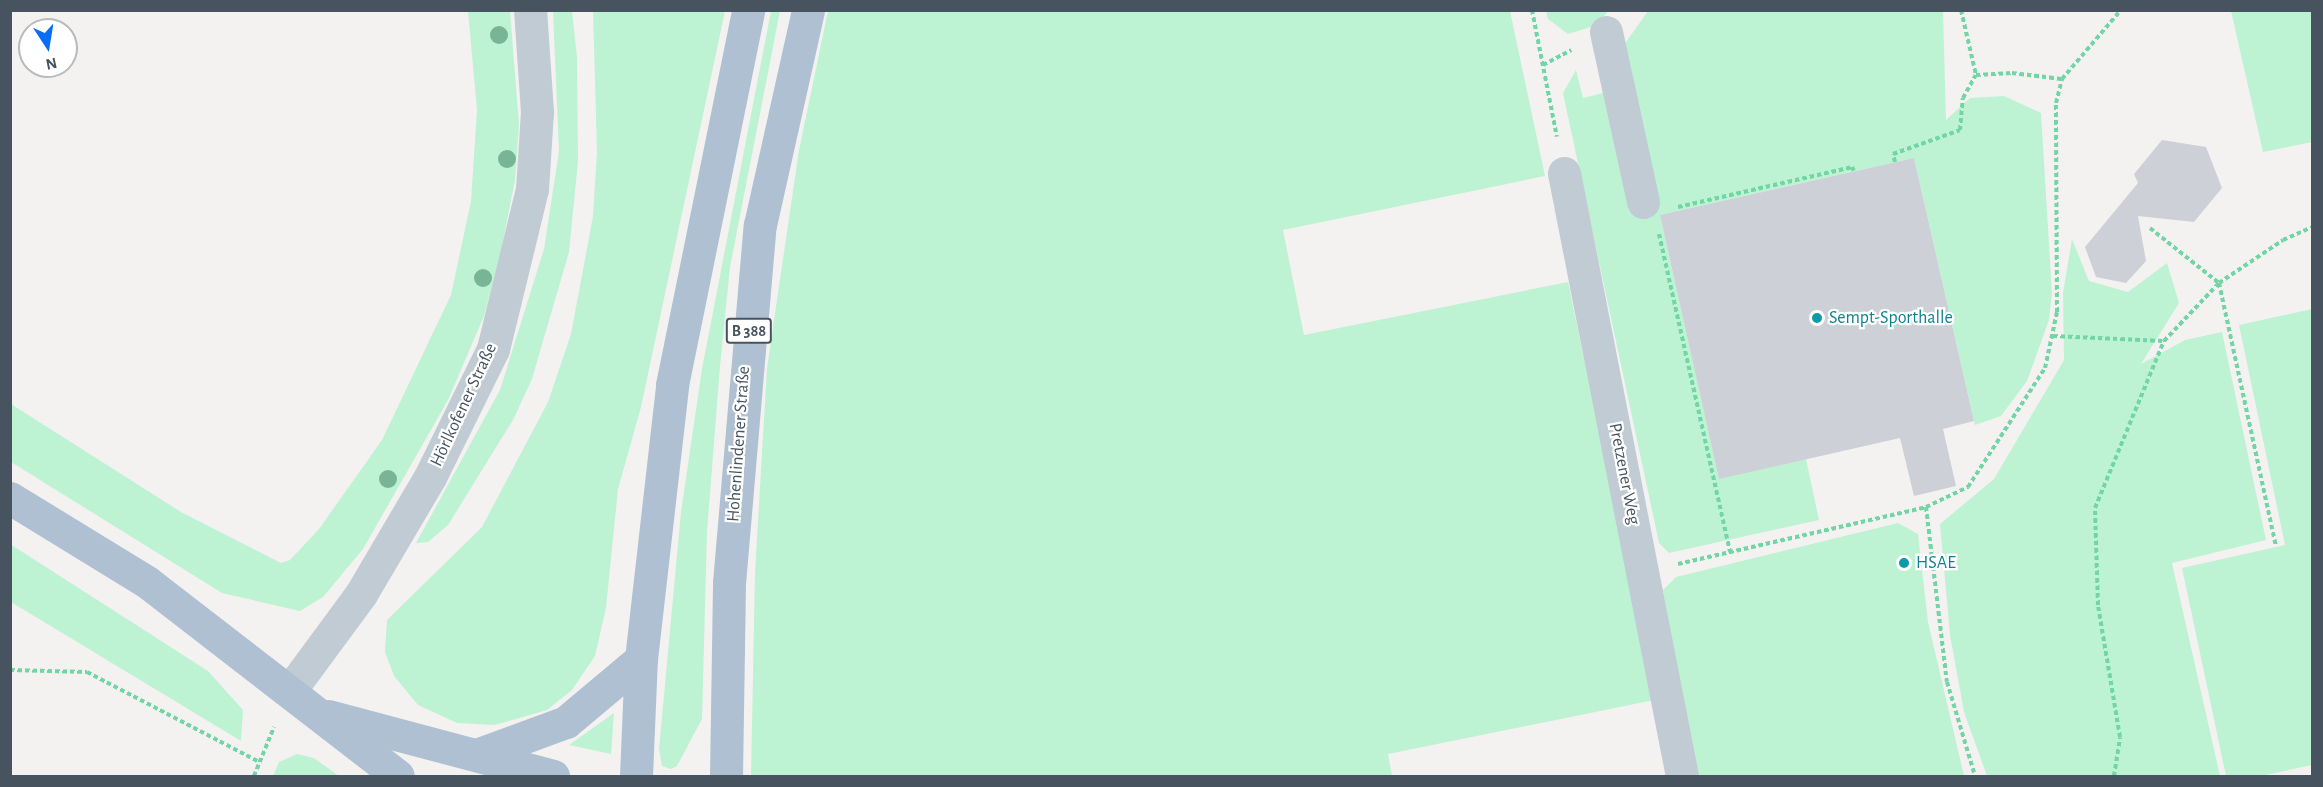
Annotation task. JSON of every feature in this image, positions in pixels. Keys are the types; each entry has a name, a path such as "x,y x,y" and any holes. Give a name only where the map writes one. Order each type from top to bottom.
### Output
{"main road":[{"path":"636,777 641,659 672,385 748,10"},
{"name":"Hohenlindener Straße","path":"726,777 729,583 760,225 808,10"},
{"path":"10,498 147,582 291,689 398,777"},
{"path":"479,754 566,722 641,659"},
{"path":"320,714 479,754 553,777"}],"street":[{"name":"Hörlkofener Straße","path":"291,689 367,584 430,477 493,349 532,189 537,112 530,10"},
{"path":"1606,32 1656,212"},
{"name":"Pretzener Weg","path":"1564,173 1644,573 1682,777"}],"path":[{"path":"1532,10 1564,173"},
{"path":"1894,162 1893,154 1960,130 1963,98 1976,75 1961,10"},
{"path":"1644,573 1926,507 1968,487 2045,368 2057,312 2056,103 2062,79 2121,10"},
{"path":"1976,75 2012,73 2062,79"},
{"path":"1730,552 1656,212 1852,167 1854,171"},
{"path":"2114,777 2121,737 2098,605 2095,508 2164,341 2219,283 2283,240 2313,227"},
{"path":"2150,228 2219,283 2276,547"},
{"path":"2053,336 2164,341"},
{"path":"1926,507 1947,682 1975,777"},
{"path":"10,670 87,672 259,762 254,777"}],"green space":[{"path":"468,11 510,11 519,125 515,180 501,251 484,316 448,400 363,549 323,597 300,611 222,593 11,462 11,404 181,512 281,563 290,560 319,529 382,440 451,295 471,201 477,110"},
{"path":"553,11 572,11 577,57 578,161 569,252 532,379 513,420 448,525 428,542 416,543 500,390 544,249 559,151"},
{"path":"593,11 725,11 641,407 618,489 606,608 595,656 572,690 547,710 495,725 457,723 418,705 394,676 385,652 387,620 482,527 548,402 571,334 593,216 597,152"},
{"path":"771,11 780,11 730,267 720,366 707,532 702,719 677,766 671,769 662,766 659,749 681,512 702,369"},
{"path":"828,11 1510,11 1545,176 1283,230 1304,335 1568,282 1654,700 1388,754 1392,776 751,776 755,572 767,368 799,150"},
{"path":"1546,11 1608,11 1597,25 1568,34 1548,19"},
{"path":"1648,11 1943,11 1946,120 1970,98 2004,96 2041,113 2052,293 2049,320 2027,381 2001,416 1975,425 1914,158 1660,215 1719,478 1806,459 1819,520 1669,553 1659,543 1563,93 1576,70 1583,98 1603,93 1629,212 1657,205 1624,45"},
{"path":"2231,11 2312,11 2312,142 2263,152"},
{"path":"2072,239 2089,281 2128,292 2167,263 2179,303 2141,364 2185,340 2222,332 2266,540 2172,563 2220,776 1987,776 1964,712 1950,635 1940,524 1994,479 2064,360 2063,293"},
{"path":"2312,309 2312,765 2261,776 2226,776 2182,568 2285,545 2239,325"},
{"path":"1898,523 1918,534 1928,622 1964,776 1695,776 1663,590 1676,577"},
{"path":"10,544 208,671 243,710 241,741 11,602"},
{"path":"614,713 611,754 569,745"},
{"path":"297,754 314,758 339,776 273,776 279,762"}],"building":[{"path":"2162,140 2206,147 2222,188 2194,222 2138,216 2146,261 2126,283 2096,277 2085,247 2138,183 2134,174"},
{"name":"Sempt-Sporthalle","path":"1914,158 1974,421 1943,429 1956,486 1914,496 1900,438 1719,479 1660,215"}],"place":[{"name":"Sempt-Sporthalle","path":"1817,318"},
{"name":"HSAE","path":"1904,563"}]}
